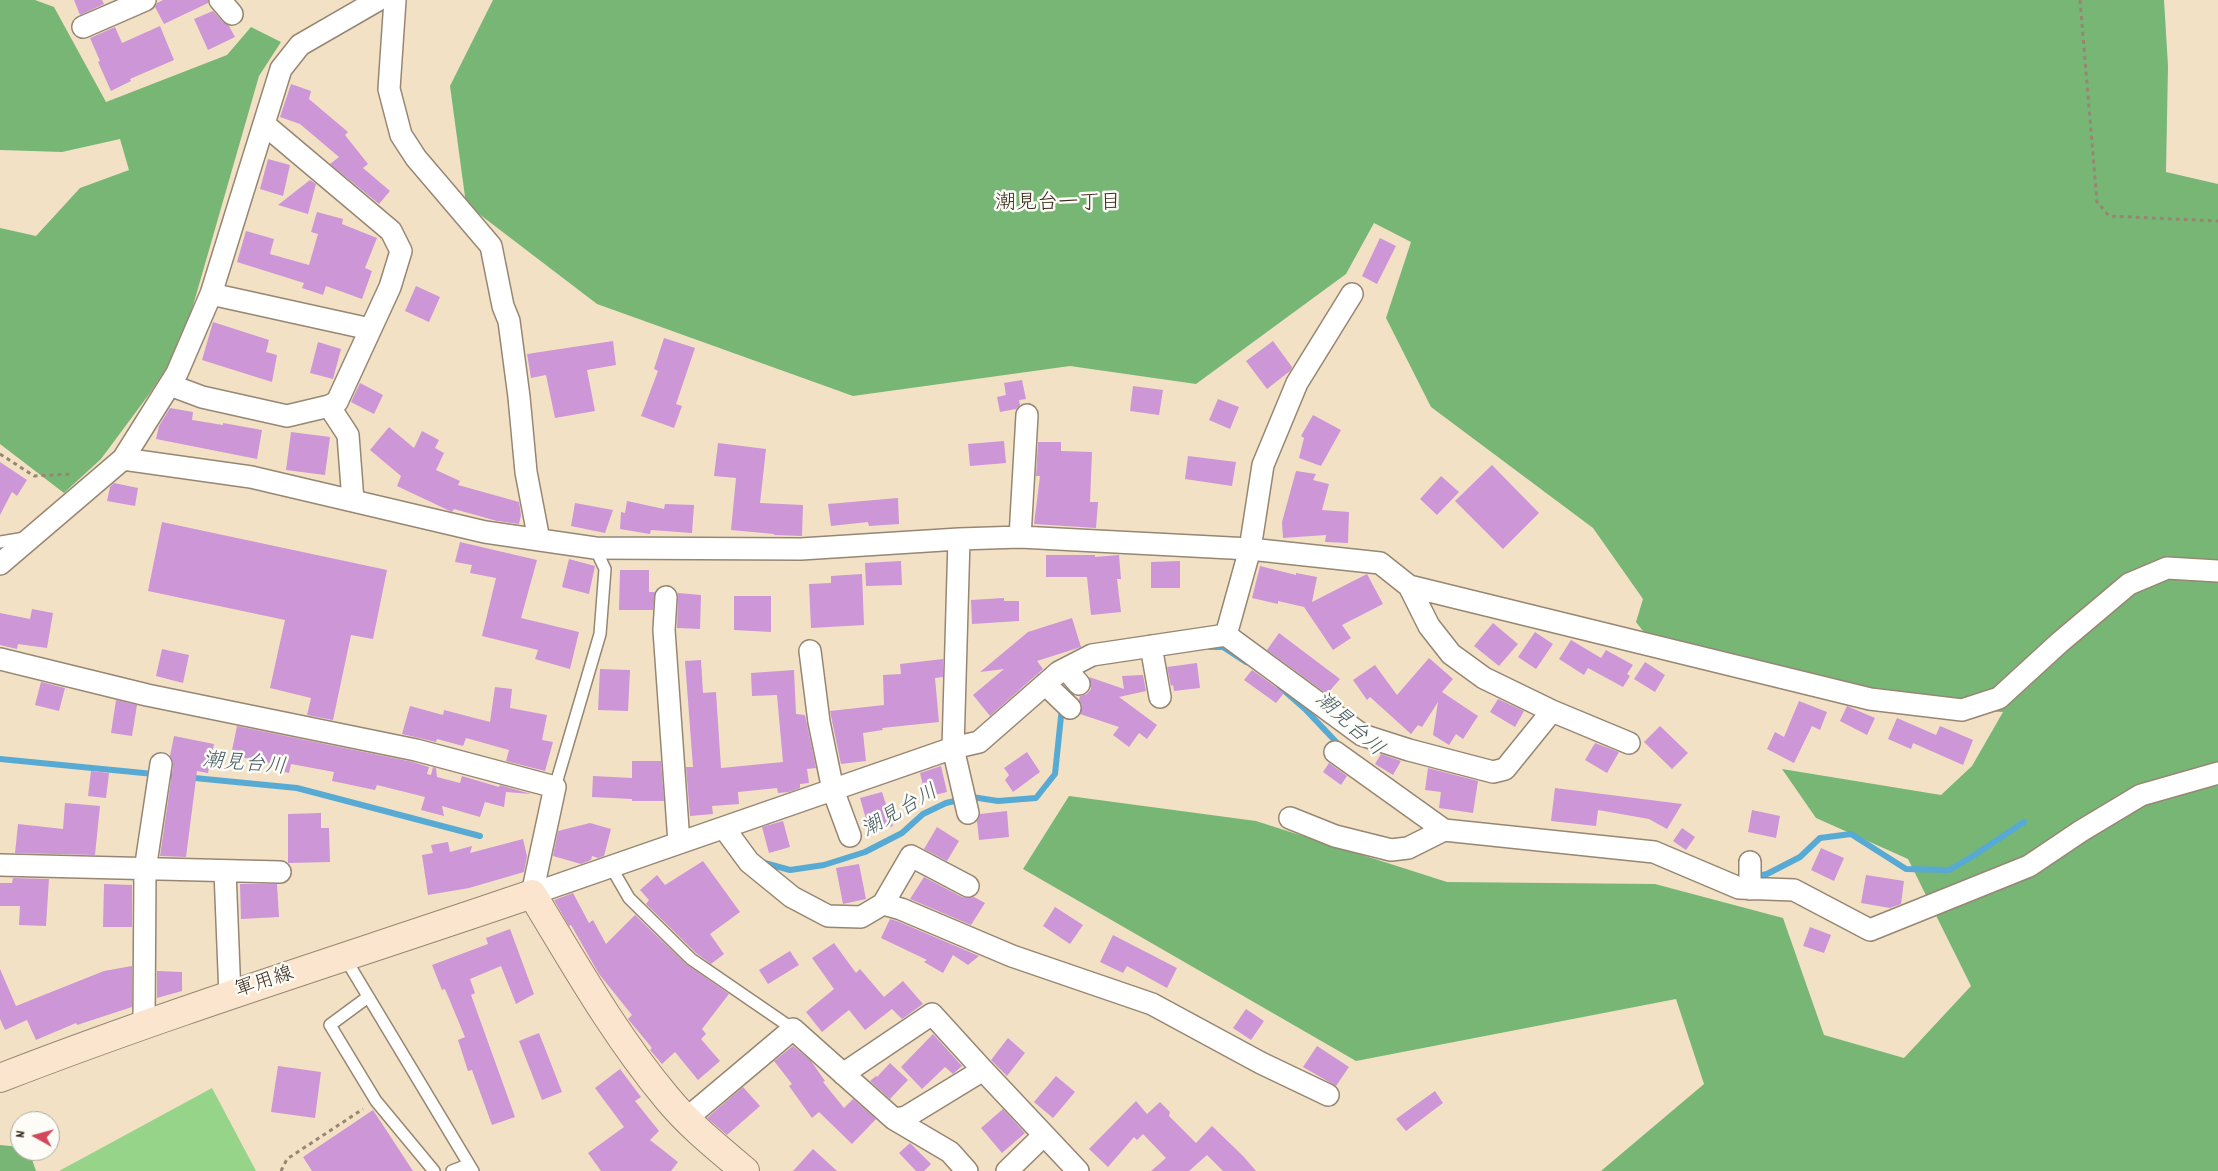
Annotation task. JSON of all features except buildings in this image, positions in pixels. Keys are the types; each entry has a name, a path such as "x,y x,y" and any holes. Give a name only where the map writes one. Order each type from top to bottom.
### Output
{"street":[{"path":"83,27 145,0"},
{"path":"0,564 122,459 177,374 211,294 282,69 300,45 378,0"},
{"path":"395,0 389,90 401,135 416,158 491,246 503,306 509,321 526,472 539,540"},
{"path":"170,385 202,397 287,416 329,406 337,402 390,287 401,250 391,231 264,124"},
{"path":"211,294 370,329"},
{"path":"1226,635 1250,549 1263,465 1297,383 1352,294"},
{"path":"329,406 348,435 353,501"},
{"path":"1020,537 1027,415"},
{"path":"122,459 251,477 485,532 595,548 801,549 1020,537 1250,549 1380,564 1409,586 1870,699 1962,710 1999,698 2128,584 2167,568 2218,571"},
{"path":"959,539 953,748 966,803"},
{"path":"1409,586 1430,626 1451,654 1484,678 1552,711 1629,743"},
{"path":"666,597 664,630 679,844"},
{"path":"532,894 953,748 979,742 1060,698 1071,675 1092,655 1152,651 1226,635 1362,735 1408,750 1493,772 1505,769 1552,711"},
{"path":"810,651 819,722 833,790 850,836"},
{"path":"1152,651 1160,697"},
{"path":"0,658 147,695 416,750 556,788 532,894 640,1063 686,1119 745,1171"},
{"path":"1359,763 1362,735"},
{"path":"1335,752 1359,763 1445,822 1658,844 1739,888 1750,876 1794,890 1870,930 2029,866 2141,795 2218,773"},
{"path":"144,1023 145,870 160,772"},
{"path":"1290,818 1335,836 1391,850 1408,848 1445,822"},
{"path":"724,828 749,862 792,897 828,916 861,916 883,904 911,856 968,886"},
{"path":"0,865 280,872"},
{"path":"224,871 230,996"},
{"name":"軍用線","path":"0,1078 144,1023 345,958 532,894"},
{"path":"883,904 901,909 1012,956 1152,1004 1328,1095"},
{"path":"843,1074 932,1014 1078,1171"},
{"path":"686,1119 792,1029 894,1119 950,1152 967,1171"},
{"path":"894,1119 906,1118 983,1070"},
{"path":"1007,1171 1044,1135"}],"lane":[{"path":"0,542 29,538"},
{"path":"556,788 600,634 605,569 595,548"},
{"path":"611,867 629,898 691,958 792,1029"},
{"path":"345,958 471,1168 452,1171"},
{"path":"368,997 330,1025 376,1101 434,1171"}],"path":[{"path":"2080,0 2097,202 2109,216 2218,221"},
{"path":"0,454 34,476 106,472"},
{"path":"282,1171 287,1159 376,1101"}],"green space":[{"path":"0,0 35,0 54,7 106,102 227,55 251,27 281,42 259,76 182,344 150,393 101,459 64,493 0,444 0,228 36,236 80,188 129,170 120,139 62,152 0,150"},
{"path":"493,0 2164,0 2168,66 2166,172 2218,184 2218,1171 1601,1171 1704,1084 1676,999 1356,1061 1023,869 1069,796 1256,821 1447,882 1655,884 1783,918 1824,1035 1904,1058 1971,986 1908,859 1816,818 1782,769 1941,795 1972,766 2003,712 1962,710 1656,648 1636,622 1643,599 1593,528 1431,407 1386,318 1411,242 1374,223 1346,274 1196,384 1070,366 853,396 597,304 466,204 450,86"},
{"path":"212,1088 256,1171 59,1171"},
{"path":"0,1145 10,1146 10,1161 32,1161 36,1171 0,1171"}],"waterway":[{"name":"潮見台川","path":"1210,647 1223,647 1246,662"},
{"name":"潮見台川","path":"1280,687 1305,709 1340,746"},
{"name":"潮見台川","path":"761,862 790,870 824,865 865,852 902,833 923,814 946,803 972,797 998,801 1036,798 1055,774 1062,707"},
{"name":"潮見台川","path":"0,759 297,788 480,836"},
{"name":"潮見台川","path":"1754,877 1767,874 1800,857 1820,838 1851,834 1906,869 1949,870 2024,822"}],"district":[{"name":"潮見台一丁目","path":"1058,205"}]}
